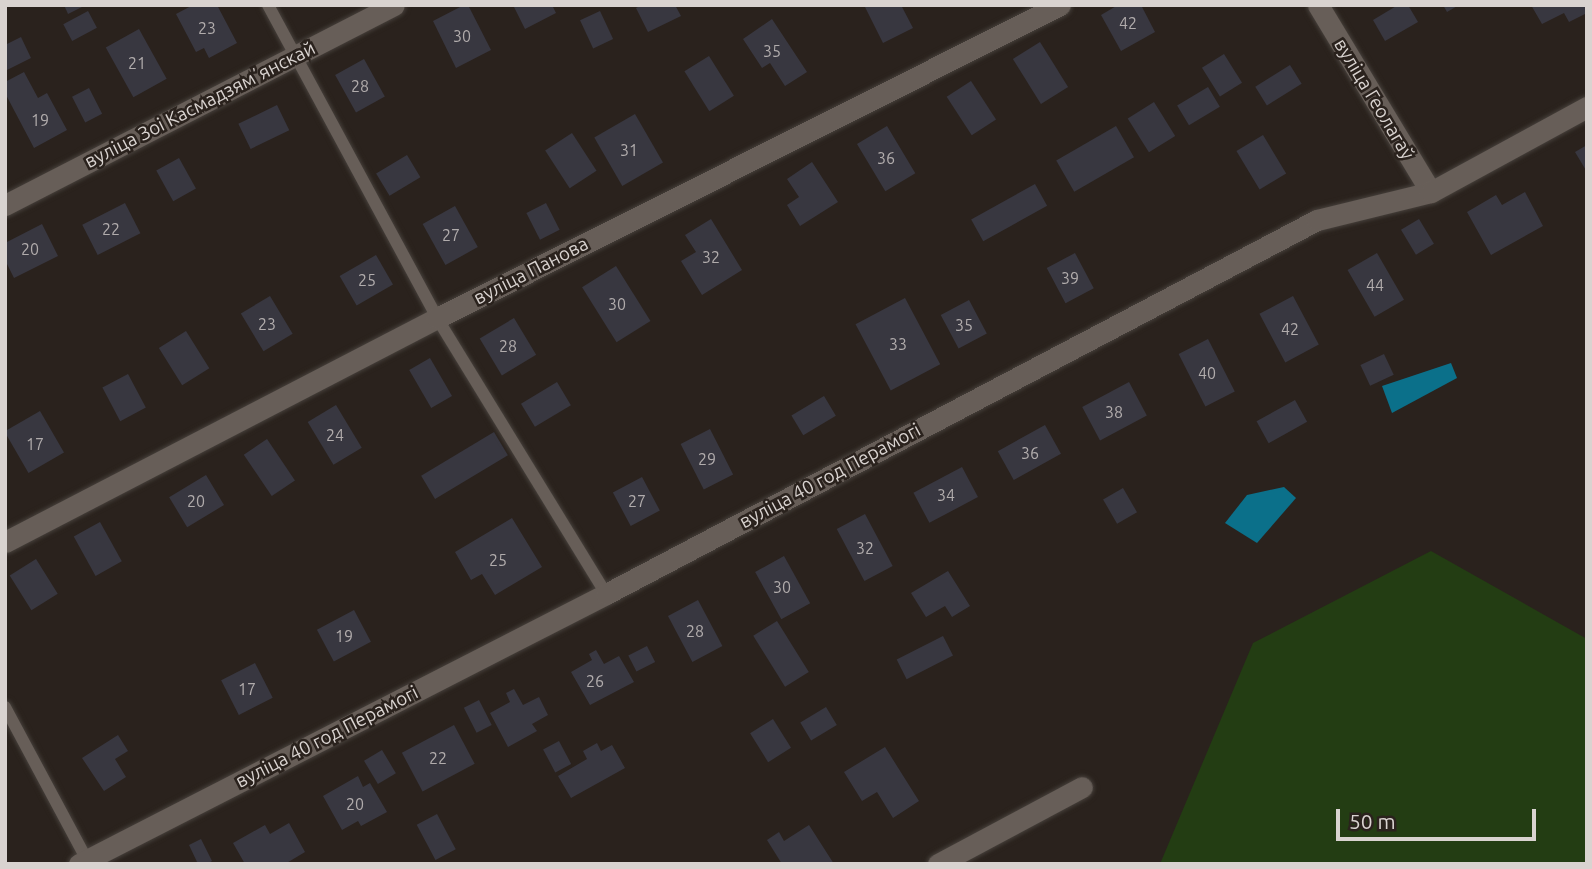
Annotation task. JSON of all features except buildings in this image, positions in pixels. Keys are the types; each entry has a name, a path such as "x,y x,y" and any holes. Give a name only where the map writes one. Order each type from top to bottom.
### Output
{"street":[{"name":"вуліца Зоі Касмадзямʼянскай","path":"5,205 394,5"},
{"name":"вуліца Панова","path":"5,542 437,318 1060,5"},
{"name":"вуліца Геолагаў","path":"1318,5 1431,192"},
{"name":"вуліца 40 год Перамогі","path":"83,862 606,594 1317,220 1431,192 1587,107"},
{"path":"938,864 1082,787"}],"lane":[{"path":"268,5 437,318 606,594"},
{"path":"5,707 83,862"}],"green space":[{"path":"1431,551 1587,639 1587,864 1160,864 1253,643"}],"water":[{"path":"1451,363 1457,378 1392,413 1382,386"},
{"path":"1284,487 1296,498 1257,543 1225,523 1247,495"}]}
